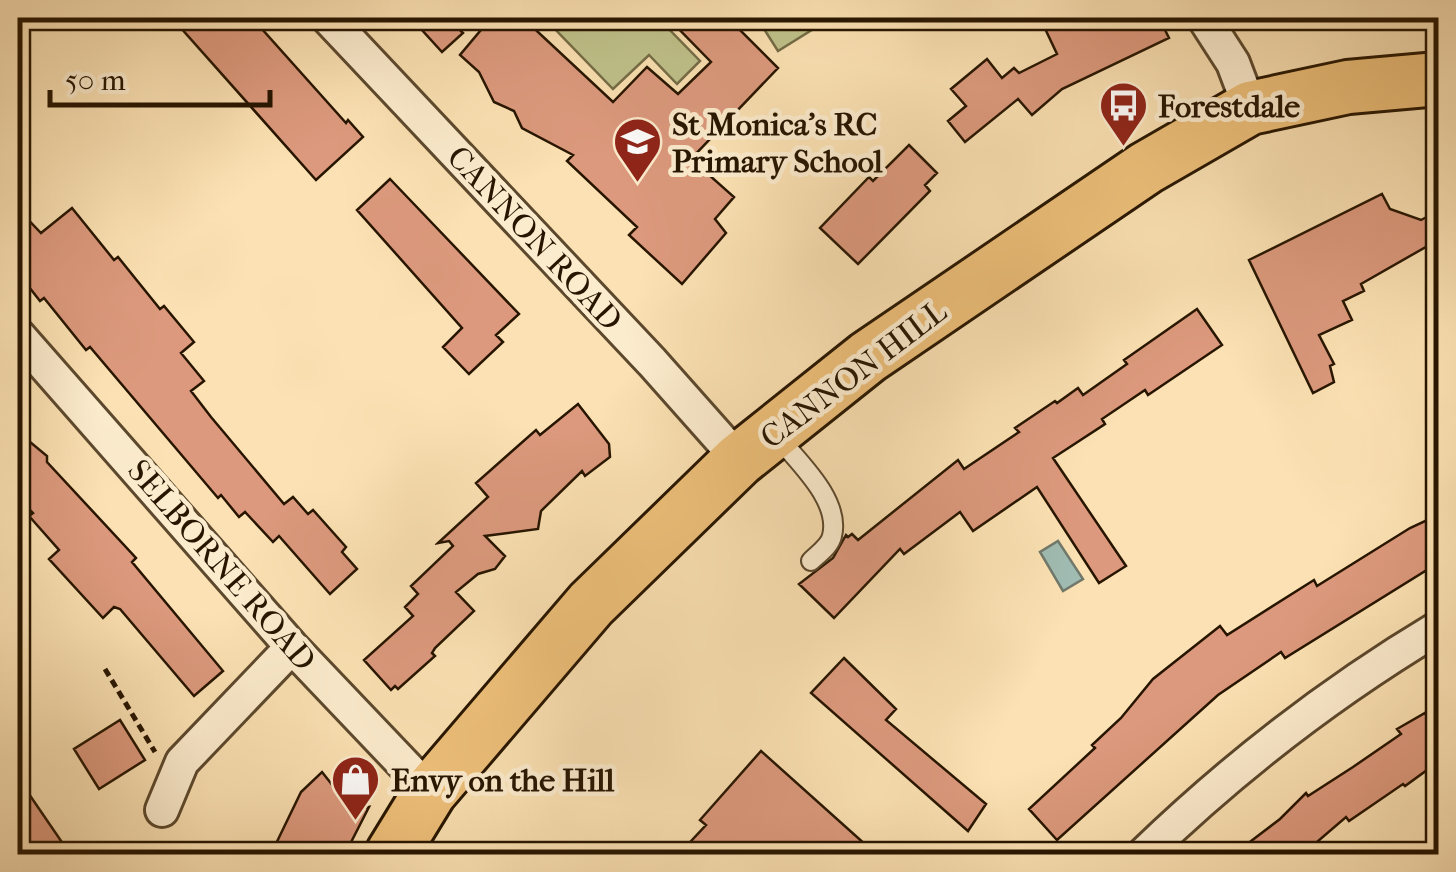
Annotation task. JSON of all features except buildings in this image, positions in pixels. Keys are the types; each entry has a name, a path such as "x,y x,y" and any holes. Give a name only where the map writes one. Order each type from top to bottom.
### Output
{"main road":[{"name":"CANNON HILL","path":"392,854 430,792 591,604 757,446 868,357 1146,168 1250,108 1348,88 1438,79"}],"street":[{"name":"CANNON ROAD","path":"328,18 638,348 757,446"},
{"path":"1204,18 1234,63 1250,108"},
{"name":"SELBORNE ROAD","path":"18,335 292,648 430,792"},
{"path":"1144,854 1289,728 1364,672 1438,628"},
{"path":"162,810 182,762 292,648"}],"lane":[{"path":"757,446 813,480 826,500 833,534 811,561"}],"path":[{"path":"105,669 159,758"}],"green space":[{"path":"560,18 658,18 700,61 677,84 649,55 613,89 552,26"},
{"path":"757,18 831,18 778,51"}],"water":[{"path":"1058,541 1083,579 1063,591 1040,552"}],"place":[{"name":"Forestdale","path":"1123,148"},
{"name":"St Monica's RC Primary School","path":"637,184"},
{"name":"Envy on the Hill","path":"356,822"}]}
